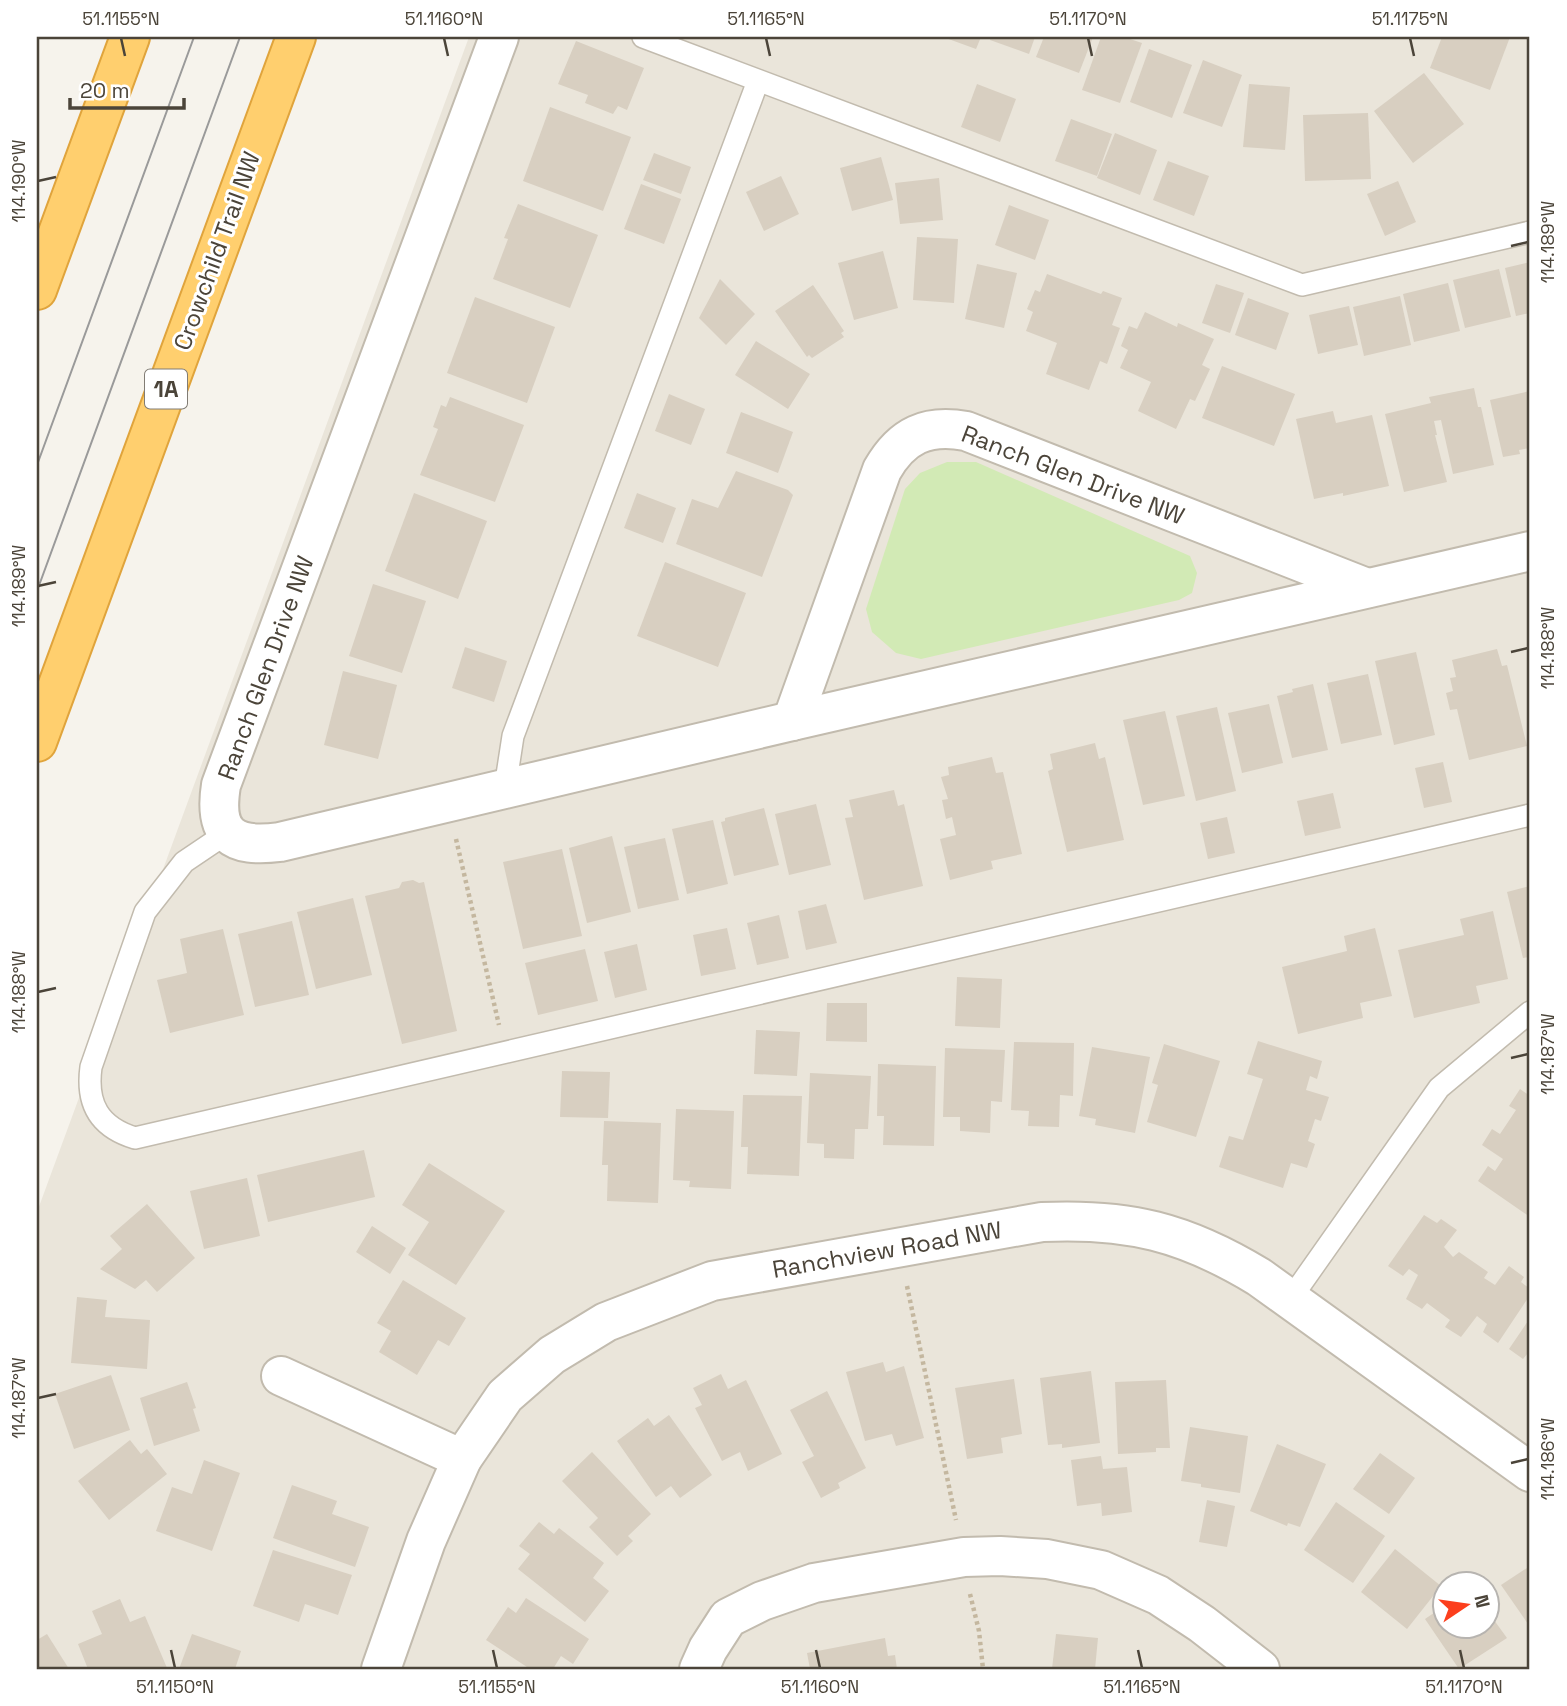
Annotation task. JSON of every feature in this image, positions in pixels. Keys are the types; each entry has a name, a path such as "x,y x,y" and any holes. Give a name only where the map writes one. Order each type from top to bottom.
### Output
{"highway":[{"path":"37,290 130,37"},
{"name":"Crowchild Trail NW","path":"37,742 296,37"}],"street":[{"name":"Ranch Glen Drive NW","path":"227,833 219,812 221,785 499,37"},
{"name":"Ranch Glen Drive NW","path":"792,721 882,470 891,455 904,443 919,433 935,429 966,431 1367,588"},
{"path":"227,833 241,842 257,845 280,842 1530,551"},
{"name":"Ranchview Road NW","path":"381,1669 426,1541 462,1460 505,1396 552,1354 606,1322 712,1281 1042,1222 1080,1220 1156,1230 1226,1257 1259,1277 1530,1472"},
{"path":"281,1376 462,1460"},
{"path":"699,1669 728,1618 762,1601 814,1583 964,1557 1000,1556 1047,1559 1101,1570 1158,1595 1202,1624 1260,1669"}],"lane":[{"path":"643,37 1302,285 1530,232"},
{"path":"505,789 513,736 758,80"},
{"path":"227,833 184,862 145,912 91,1067 88,1087 98,1116 119,1133 135,1139 1530,815"},
{"path":"1289,1301 1439,1088 1530,1012"}],"path":[{"path":"447,801 506,1052"},
{"path":"900,1247 979,1631 982,1669"}],"shaded area":[{"path":"469,37 1530,37 1530,1669 37,1669 37,1212"}],"green space":[{"path":"947,462 976,462 1190,556 1197,573 1192,593 1179,600 921,659 896,653 872,632 866,609 905,489 920,473"}],"building":[{"path":"943,37 981,37 976,49"},
{"path":"991,37 1035,37 1029,54 990,40"},
{"path":"1044,37 1093,37 1079,73 1036,57"},
{"path":"1101,37 1124,37 1142,43 1120,103 1082,90"},
{"path":"1442,37 1510,37 1490,90 1430,68"},
{"path":"576,41 644,68 627,110 618,106 613,114 585,103 588,95 558,84"},
{"path":"1149,49 1192,65 1172,118 1130,102"},
{"path":"1203,60 1242,75 1222,127 1183,113"},
{"path":"1424,73 1464,124 1413,163 1374,111"},
{"path":"977,84 1016,99 1000,142 961,127"},
{"path":"1249,84 1290,87 1285,150 1243,147"},
{"path":"550,107 631,137 603,211 523,181"},
{"path":"1368,113 1371,179 1305,181 1303,115"},
{"path":"1071,119 1112,134 1097,176 1055,161"},
{"path":"1115,133 1157,150 1140,195 1097,178"},
{"path":"654,153 691,167 681,194 643,180"},
{"path":"881,157 893,200 852,211 840,168"},
{"path":"1168,161 1209,176 1194,216 1153,200"},
{"path":"781,176 799,214 764,231 746,192"},
{"path":"939,178 943,220 900,224 895,183"},
{"path":"1398,181 1416,222 1385,236 1367,194"},
{"path":"641,184 681,199 664,244 624,229"},
{"path":"518,204 598,235 570,308 493,279 508,239 504,238"},
{"path":"1009,205 1049,220 1035,260 995,245"},
{"path":"917,237 958,239 954,303 913,300"},
{"path":"883,251 898,308 854,320 838,263"},
{"path":"1530,262 1530,313 1516,316 1505,268"},
{"path":"977,264 1017,273 1004,328 965,319"},
{"path":"1499,269 1511,317 1465,328 1453,280"},
{"path":"1047,274 1101,294 1103,291 1122,298 1112,325 1120,328 1107,364 1100,361 1089,390 1046,374 1057,343 1026,331 1033,312 1027,309 1035,290 1040,292"},
{"path":"720,279 755,314 726,345 699,318"},
{"path":"1448,283 1460,331 1414,342 1403,294"},
{"path":"1216,284 1244,293 1230,333 1202,323"},
{"path":"813,285 844,331 841,333 844,337 812,358 809,355 807,357 775,311"},
{"path":"1400,296 1411,345 1364,356 1353,307"},
{"path":"475,297 555,327 527,403 447,373"},
{"path":"1248,298 1289,313 1276,350 1235,335"},
{"path":"1349,306 1358,345 1318,354 1309,315"},
{"path":"1145,312 1177,327 1178,323 1214,339 1202,365 1210,369 1195,401 1190,399 1176,429 1138,411 1151,382 1120,368 1128,350 1121,346 1129,326 1137,329"},
{"path":"756,341 810,374 788,409 735,375"},
{"path":"1222,366 1295,394 1274,446 1202,418"},
{"path":"1474,388 1494,465 1453,474 1441,420 1434,421 1447,482 1404,492 1385,414 1431,403 1429,397"},
{"path":"1530,391 1530,448 1519,450 1520,454 1503,457 1490,400"},
{"path":"669,394 705,409 691,445 655,431"},
{"path":"450,397 524,425 495,502 420,475 438,429 433,427 441,405 446,407"},
{"path":"1333,411 1336,423 1372,415 1389,486 1314,499 1296,419"},
{"path":"741,412 793,432 778,473 726,453"},
{"path":"736,471 788,490 793,495 762,577 676,544 692,499 718,508"},
{"path":"414,493 487,521 458,599 385,571"},
{"path":"637,493 676,508 663,543 624,528"},
{"path":"665,562 746,593 718,667 637,636"},
{"path":"373,584 426,601 402,673 349,656"},
{"path":"465,647 507,661 494,702 452,688"},
{"path":"1497,649 1502,666 1507,665 1527,746 1469,760 1457,709 1450,710 1446,693 1453,691 1450,678 1456,677 1452,660"},
{"path":"1416,652 1435,735 1394,745 1375,661"},
{"path":"343,671 397,685 378,759 324,745"},
{"path":"1368,674 1382,735 1341,744 1327,683"},
{"path":"1313,684 1328,750 1292,758 1277,696"},
{"path":"1269,704 1283,763 1242,773 1228,713"},
{"path":"1217,707 1236,791 1196,801 1176,716"},
{"path":"1165,711 1185,796 1143,805 1123,720"},
{"path":"1095,743 1099,759 1105,757 1124,840 1067,852 1048,771 1053,769 1050,754"},
{"path":"992,757 996,773 1003,772 1022,854 991,861 993,869 950,880 940,839 956,835 952,817 946,819 942,800 948,799 941,777 949,775 948,767"},
{"path":"1443,762 1452,802 1424,808 1415,768"},
{"path":"894,790 898,806 904,804 923,886 864,900 845,818 853,817 849,800"},
{"path":"1333,793 1341,828 1305,836 1297,801"},
{"path":"816,804 831,865 789,875 775,814"},
{"path":"764,808 779,865 734,876 721,822 725,821 725,818"},
{"path":"1227,817 1235,853 1208,859 1200,823"},
{"path":"713,820 728,884 687,894 672,829"},
{"path":"612,836 631,912 587,923 569,848"},
{"path":"665,838 679,900 638,909 624,847"},
{"path":"562,849 582,936 523,949 503,862"},
{"path":"402,882 424,882 457,1031 402,1044 365,896 399,888"},
{"path":"1530,886 1530,957 1523,958 1507,892"},
{"path":"353,898 372,975 316,989 297,912"},
{"path":"826,904 837,943 806,950 798,911"},
{"path":"1493,911 1508,979 1476,986 1480,1003 1414,1018 1398,950 1464,935 1460,919"},
{"path":"779,915 789,958 757,965 747,923"},
{"path":"292,921 309,995 255,1007 238,934"},
{"path":"727,928 736,969 701,976 693,935"},
{"path":"1375,928 1392,996 1360,1003 1363,1018 1298,1034 1282,967 1347,951 1344,936"},
{"path":"223,929 244,1015 170,1033 157,980 187,973 180,939"},
{"path":"637,944 647,990 615,998 604,952"},
{"path":"585,949 598,1001 538,1015 525,963"},
{"path":"957,977 1002,979 1000,1028 955,1026"},
{"path":"827,1003 867,1003 867,1042 826,1041"},
{"path":"756,1030 800,1032 797,1076 754,1074"},
{"path":"1258,1041 1322,1061 1317,1079 1310,1076 1306,1090 1329,1097 1321,1121 1315,1119 1308,1141 1315,1144 1307,1168 1291,1163 1283,1188 1219,1167 1229,1136 1243,1140 1263,1079 1247,1074"},
{"path":"1014,1042 1074,1043 1073,1096 1060,1095 1059,1127 1028,1126 1029,1111 1011,1110"},
{"path":"1164,1044 1220,1061 1196,1137 1147,1122 1158,1085 1152,1083"},
{"path":"1092,1047 1150,1057 1135,1133 1095,1125 1096,1119 1079,1116"},
{"path":"945,1048 1005,1050 1002,1102 991,1101 990,1133 960,1131 960,1117 943,1117"},
{"path":"878,1064 936,1066 934,1146 883,1145 884,1116 877,1116"},
{"path":"562,1071 610,1072 608,1118 560,1117"},
{"path":"810,1073 871,1076 868,1129 855,1129 854,1159 824,1158 824,1144 807,1143"},
{"path":"1520,1089 1530,1096 1530,1217 1478,1181 1488,1166 1495,1171 1503,1159 1482,1145 1492,1129 1500,1134 1516,1110 1509,1106"},
{"path":"743,1095 802,1096 799,1176 747,1174 748,1147 741,1147"},
{"path":"676,1109 734,1111 731,1189 689,1187 690,1181 673,1180"},
{"path":"604,1121 661,1123 658,1203 607,1201 608,1165 602,1165"},
{"path":"364,1150 375,1197 268,1222 257,1175"},
{"path":"429,1163 505,1211 456,1285 408,1255 429,1222 402,1205"},
{"path":"247,1178 260,1236 204,1249 190,1191"},
{"path":"147,1204 195,1258 157,1292 146,1280 135,1289 100,1269 122,1249 110,1236"},
{"path":"1424,1215 1437,1223 1441,1219 1457,1230 1444,1247 1453,1257 1459,1252 1488,1272 1484,1278 1495,1285 1509,1266 1524,1277 1521,1282 1530,1289 1530,1295 1498,1343 1483,1332 1487,1324 1477,1316 1461,1337 1445,1327 1450,1320 1427,1303 1422,1309 1406,1299 1418,1275 1409,1269 1403,1276 1388,1266"},
{"path":"372,1226 406,1248 390,1274 356,1252"},
{"path":"403,1280 466,1318 449,1346 438,1340 417,1375 379,1352 391,1331 377,1323"},
{"path":"77,1297 107,1300 105,1317 150,1320 147,1369 71,1363"},
{"path":"1530,1318 1530,1355 1528,1353 1523,1359 1509,1349"},
{"path":"883,1362 886,1372 904,1366 924,1438 896,1446 892,1434 865,1441 846,1372"},
{"path":"1091,1371 1100,1443 1062,1448 1062,1444 1048,1445 1040,1378"},
{"path":"721,1374 728,1389 746,1380 782,1454 748,1471 740,1452 722,1461 695,1408 702,1405 693,1388"},
{"path":"111,1375 130,1430 74,1449 55,1394"},
{"path":"1014,1379 1022,1434 1001,1438 1003,1453 967,1459 955,1388"},
{"path":"1166,1380 1170,1448 1156,1448 1156,1452 1118,1454 1115,1382"},
{"path":"187,1382 200,1431 154,1446 140,1398"},
{"path":"827,1391 866,1468 838,1483 840,1488 821,1498 802,1462 814,1456 790,1410"},
{"path":"669,1415 712,1475 680,1498 671,1486 656,1497 617,1441 648,1418 654,1426"},
{"path":"1190,1427 1248,1436 1240,1493 1181,1481"},
{"path":"130,1440 141,1454 147,1449 167,1474 109,1520 78,1481"},
{"path":"1277,1444 1326,1464 1300,1527 1288,1523 1287,1526 1250,1511"},
{"path":"592,1452 651,1514 628,1536 633,1541 617,1556 589,1527 598,1518 562,1481"},
{"path":"1380,1453 1415,1478 1389,1514 1353,1489"},
{"path":"1101,1456 1103,1469 1127,1467 1132,1512 1102,1516 1101,1503 1077,1506 1071,1460"},
{"path":"204,1460 240,1473 212,1551 156,1531 172,1487 192,1494"},
{"path":"292,1485 337,1501 332,1514 369,1527 355,1567 273,1538"},
{"path":"1207,1500 1235,1506 1227,1547 1199,1542"},
{"path":"1336,1502 1385,1536 1353,1583 1304,1550"},
{"path":"539,1522 554,1534 559,1528 604,1563 593,1578 609,1591 585,1622 518,1569 530,1554 519,1546"},
{"path":"1395,1549 1430,1577 1430,1600 1407,1629 1361,1592"},
{"path":"273,1550 352,1575 338,1615 305,1604 299,1622 253,1606"},
{"path":"1530,1566 1530,1622 1528,1624 1501,1585"},
{"path":"526,1598 589,1639 573,1664 561,1656 553,1669 530,1669 486,1640 508,1607 516,1613"},
{"path":"120,1599 130,1622 145,1616 167,1668 88,1669 78,1644 102,1634 92,1611"},
{"path":"1500,1628 1507,1638 1459,1669 1439,1640 1500,1640"},
{"path":"47,1634 69,1669 37,1669 37,1640"},
{"path":"192,1634 241,1651 235,1669 179,1669"},
{"path":"1056,1634 1098,1638 1095,1669 1052,1669"},
{"path":"885,1638 888,1656 895,1655 897,1669 810,1669 807,1653"}],"tram line":[{"path":"37,465 194,37"},
{"path":"37,591 240,37"}]}
